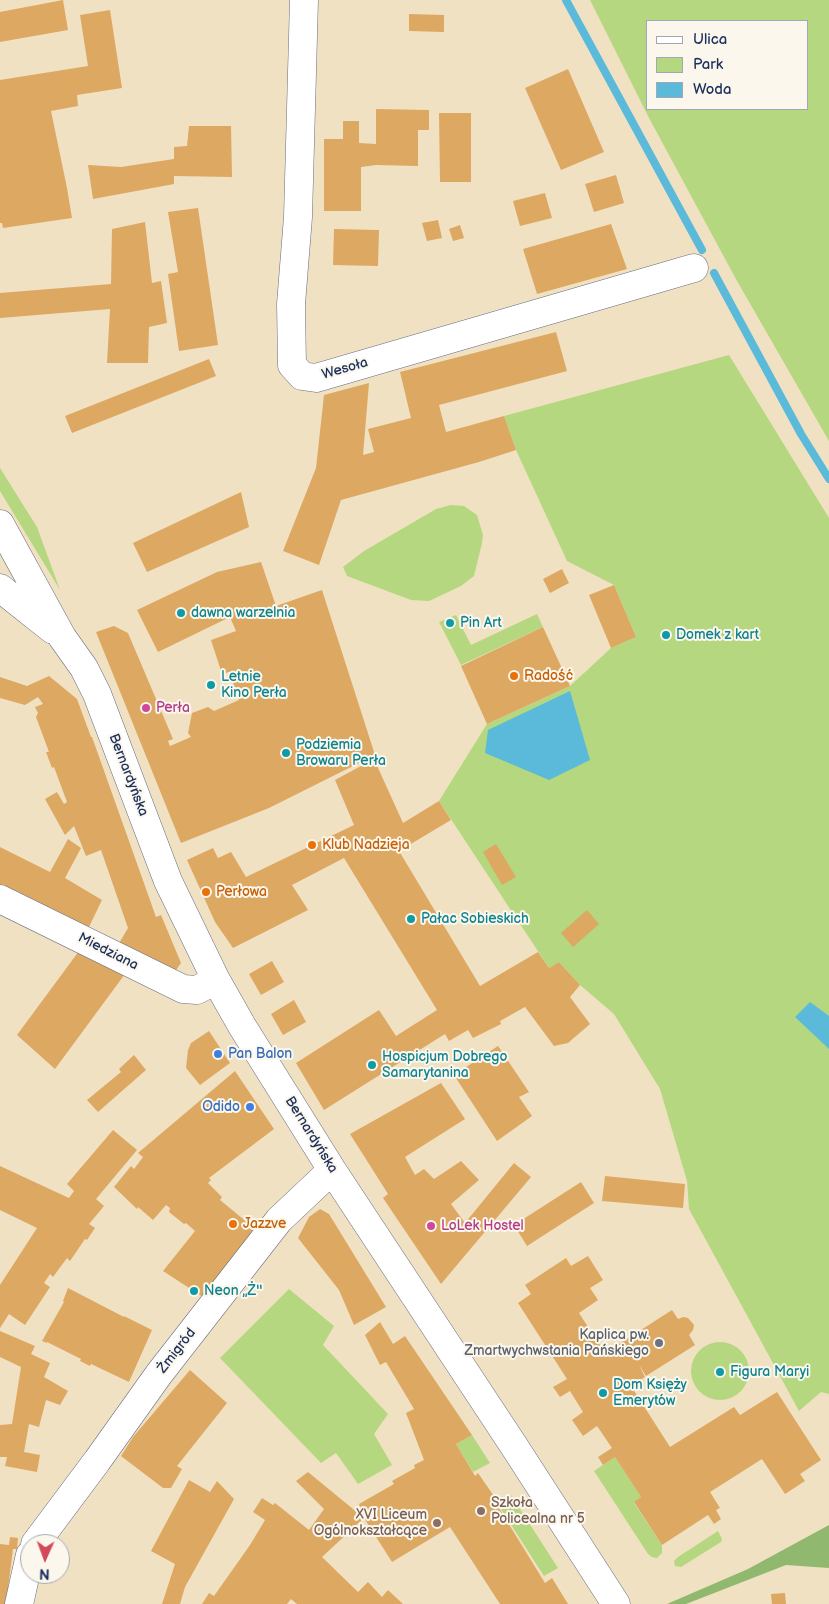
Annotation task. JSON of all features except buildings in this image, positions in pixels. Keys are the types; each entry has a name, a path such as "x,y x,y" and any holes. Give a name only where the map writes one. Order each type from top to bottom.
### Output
{"street":[{"name":"Wesoła","path":"304,0 298,217 292,304 292,365 302,376 316,378 694,268"},
{"name":"Bernardyńska","path":"0,524 62,637 84,668 97,694 168,881 216,980 242,1026 332,1170 616,1604"},
{"name":"Bernardyńska","path":"0,588 62,637"},
{"name":"Miedziana","path":"0,899 183,989 197,990 216,980"},
{"name":"Żmigród","path":"43,1534 98,1461 159,1374 279,1220 332,1170"},
{"path":"19,1604 23,1584"}],"green space":[{"path":"590,0 829,0 829,441 737,281 649,118"},
{"path":"729,355 829,518 829,1394 821,1392 799,1411 689,1209 687,1181 660,1089 614,1014 580,985 559,962 549,968 439,801 487,724 570,686 611,648 636,637 614,585 567,561 516,450 504,416"},
{"path":"0,468 37,527 60,590 0,491"},
{"path":"451,505 464,506 477,515 483,535 474,576 461,586 429,601 411,600 347,576 343,567 364,551 436,509"},
{"path":"537,614 543,627 461,665 439,622 456,615 471,645"},
{"path":"289,1289 334,1326 323,1345 388,1414 374,1434 392,1465 358,1484 336,1453 321,1463 220,1358"},
{"path":"720,1342 731,1344 744,1355 749,1371 747,1382 736,1395 720,1400 709,1398 696,1387 691,1371 693,1360 704,1347"},
{"path":"472,1435 490,1463 473,1472 456,1444"},
{"path":"615,1457 641,1497 634,1503 662,1545 662,1553 657,1558 648,1554 594,1471"},
{"path":"511,1495 558,1568 544,1576 497,1503"},
{"path":"829,1525 829,1568 786,1565 686,1604 667,1604 748,1569"},
{"path":"718,1531 722,1539 721,1542 681,1567 675,1566 674,1561 678,1557"}],"water":[{"path":"570,691 590,760 549,780 485,753 488,730"},
{"path":"810,1002 829,1016 829,1049 795,1017"}],"waterway":[{"path":"566,0 702,250"},
{"path":"714,273 801,434 829,479"}],"place":[{"name":"dawna warzelnia","path":"181,613"},
{"name":"Pin Art","path":"450,623"},
{"name":"Domek z kart","path":"666,635"},
{"name":"Radość","path":"514,676"},
{"name":"Letnie Kino Perła","path":"211,685"},
{"name":"Perła","path":"146,708"},
{"name":"Podziemia Browaru Perła","path":"286,753"},
{"name":"Klub Nadzieja","path":"312,845"},
{"name":"Perłowa","path":"206,892"},
{"name":"Pałac Sobieskich","path":"411,919"},
{"name":"Pan Balon","path":"218,1054"},
{"name":"Hospicjum Dobrego Samarytanina","path":"372,1065"},
{"name":"Odido","path":"250,1107"},
{"name":"Jazzve","path":"233,1224"},
{"name":"LoLek Hostel","path":"431,1226"},
{"name":"Neon ,,Ż''","path":"194,1291"},
{"name":"Kaplica pw. Zmartwychwstania Pańskiego","path":"659,1343"},
{"name":"Figura Maryi","path":"720,1372"},
{"name":"Dom Księży Emerytów","path":"603,1393"},
{"name":"Szkoła Policealna nr 5","path":"481,1511"},
{"name":"XVI Liceum Ogólnokształcące","path":"437,1523"}]}
